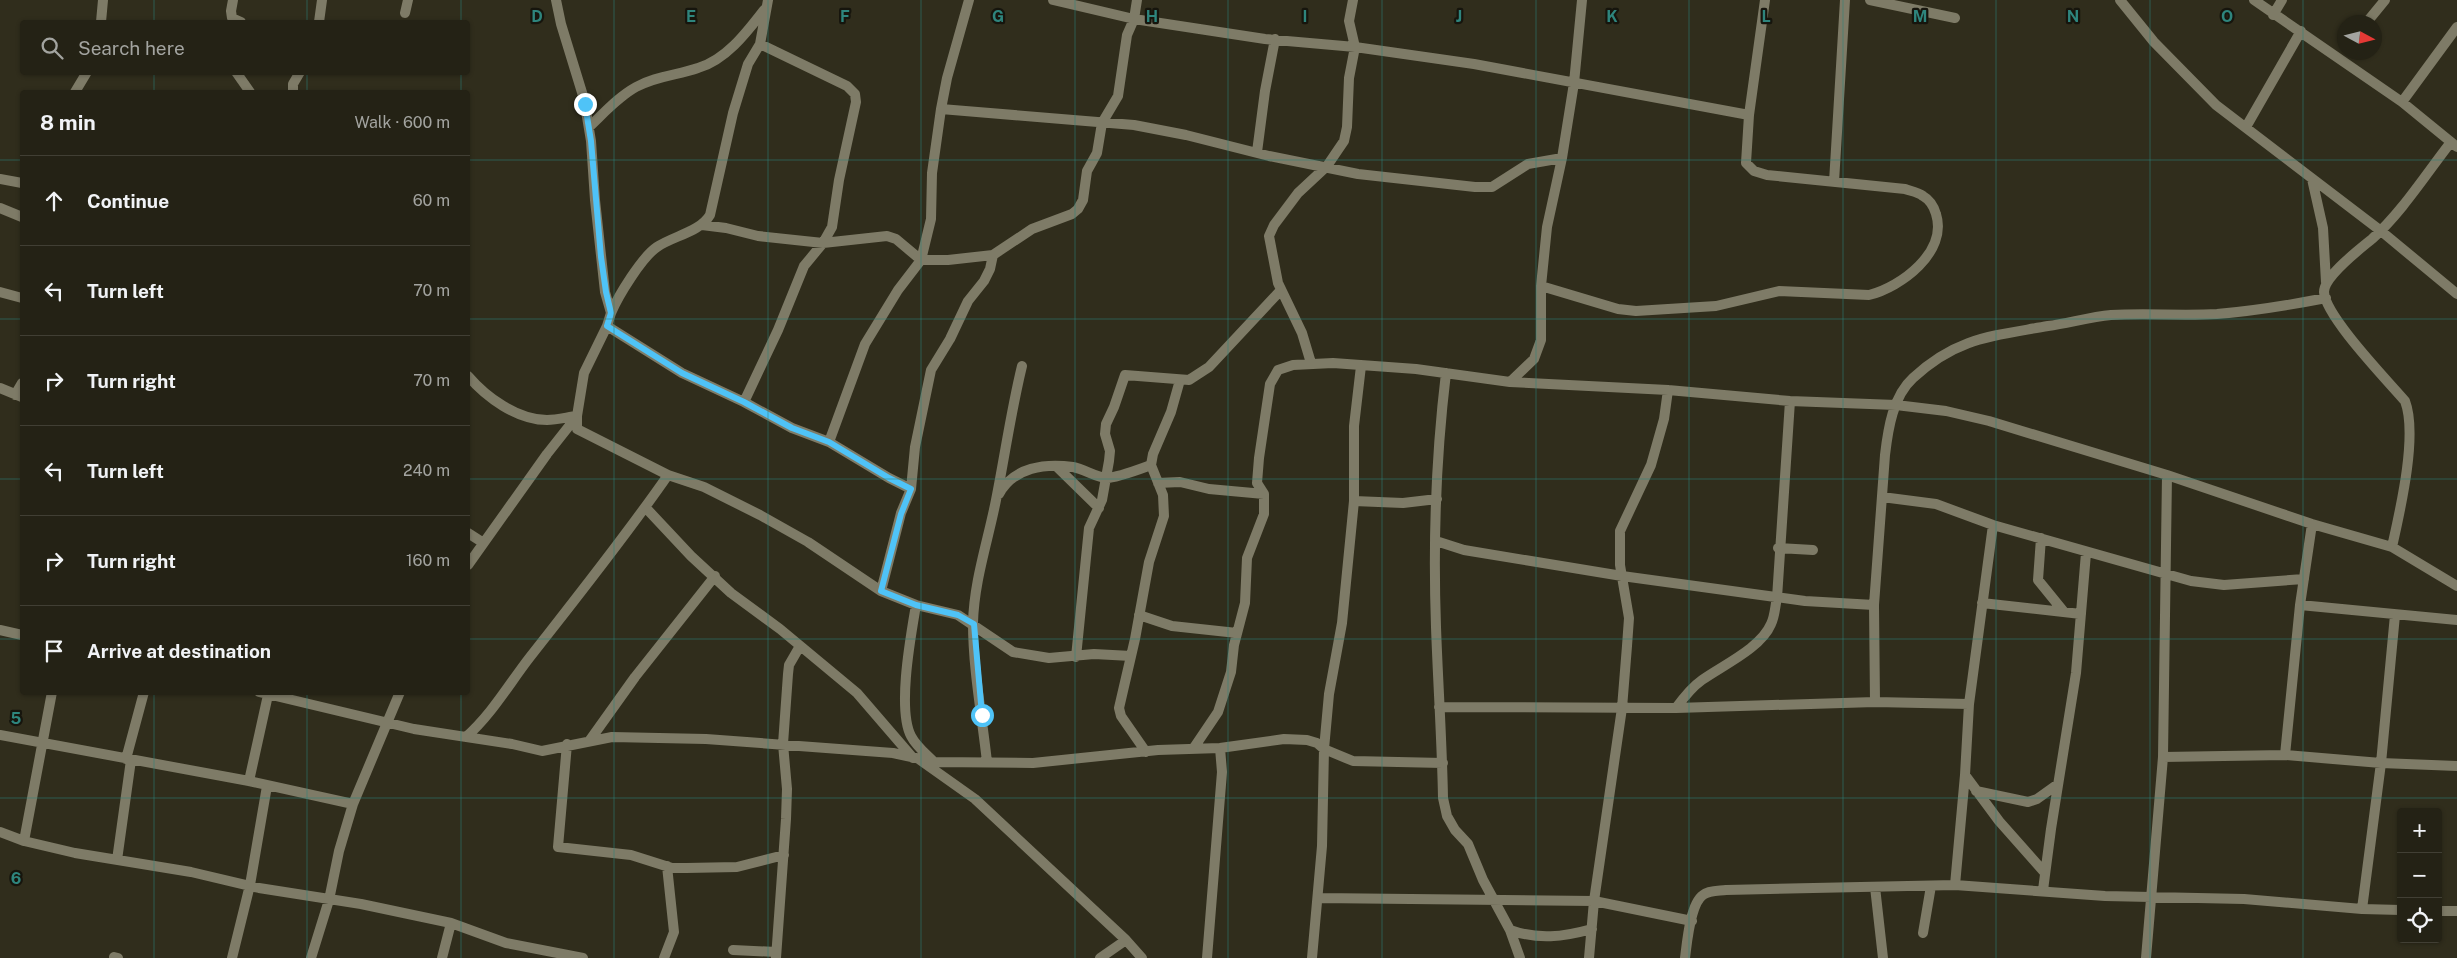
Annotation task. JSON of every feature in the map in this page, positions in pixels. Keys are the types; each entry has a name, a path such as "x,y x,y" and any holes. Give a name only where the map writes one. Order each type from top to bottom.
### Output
{"street":[{"path":"101,20 103,0"},
{"path":"227,0 233,0 231,11 235,20"},
{"path":"319,20 322,0"},
{"path":"405,13 408,0"},
{"path":"556,0 561,24 584,99 589,127 600,249 611,313"},
{"path":"829,442 865,344 898,290 920,260 931,219 932,173 941,109 947,78 969,0"},
{"path":"1053,0 1100,5 1134,19 1474,64 1749,115"},
{"path":"1131,656 1094,654 1049,658 1013,652 974,624 952,613 916,605 881,591 808,542 768,520 704,487 668,475 577,429 577,416 584,373 607,326 618,298 652,250 702,225 726,228 758,236 823,243 887,236 896,239 920,260 948,260 993,255 1002,251 1032,229 1072,214 1078,209 1083,200 1087,171 1097,153 1102,124 1118,96 1127,35 1134,19 1137,0"},
{"path":"1311,363 1302,334 1281,290 1273,264 1269,236 1274,224 1298,193 1327,166 1344,141 1347,127 1349,78 1355,47 1350,21 1353,0"},
{"path":"1510,382 1534,359 1543,326 1541,286 1547,227 1562,158 1574,83 1582,0"},
{"path":"1541,286 1618,309 1636,311 1716,306 1778,291 1869,295 1880,292 1904,279 1924,259 1936,243 1940,228 1933,205 1923,196 1904,189 1767,175 1754,171 1746,164 1749,115 1765,0"},
{"path":"1834,182 1844,0"},
{"path":"1870,0 1955,18"},
{"path":"2120,0 2160,48 2216,105 2381,231 2457,294"},
{"path":"2254,0 2273,15 2337,52"},
{"path":"2273,15 2282,0"},
{"path":"2373,15 2385,0"},
{"path":"589,127 623,94 638,86 701,68 718,57 744,36 766,5"},
{"path":"702,225 711,210 723,148 748,64 760,44 766,5"},
{"path":"2402,102 2457,27"},
{"path":"2246,127 2301,31"},
{"path":"1257,152 1265,91 1275,39"},
{"path":"744,402 778,330 804,266 823,243 832,227 839,180 853,118 855,94 833,78 760,44"},
{"path":"2326,282 2381,231 2454,145 2349,60"},
{"path":"76,90 85,75"},
{"path":"238,75 249,90"},
{"path":"293,90 294,81 298,75"},
{"path":"941,109 1042,116 1102,124 1134,125 1358,174 1487,188 1495,186 1528,164 1562,158"},
{"path":"0,179 20,183"},
{"path":"2312,179 2323,228 2326,282 2324,293 2326,298 2333,314 2405,401 2409,411 2406,475 2392,547"},
{"path":"0,208 20,216"},
{"path":"881,591 901,514 911,489 915,447 931,370 950,339 968,301 984,281 990,269 993,255"},
{"path":"1076,657 1085,550 1089,528 1099,508 1107,478 1110,451 1105,434 1106,424 1125,375 1189,380 1209,367 1281,290"},
{"path":"0,292 20,297"},
{"path":"1875,702 1874,604 1888,436 1896,405 1912,378 1935,361 1967,342 1990,335 2111,315 2216,314 2283,307 2326,298"},
{"path":"607,326 682,373 744,402 792,428 829,442 911,489"},
{"path":"1192,749 1218,712 1231,672 1237,633 1245,603 1247,558 1264,514 1264,494 1257,483 1267,396 1272,378 1282,368 1311,363 1446,372 1510,382 1668,390 1790,401 1896,405 1946,411 1989,421 2167,475 2312,524 2392,547 2457,586"},
{"path":"987,762 974,624 977,581 996,500 1022,366"},
{"path":"1312,958 1318,898 1325,774 1324,749 1330,687 1342,623 1354,501 1354,426 1361,366"},
{"path":"1446,372 1436,540 1439,707 1444,798 1447,816 1455,830 1468,844 1510,930 1520,958"},
{"path":"470,378 488,397 526,416 546,420 577,416"},
{"path":"1146,752 1121,716 1118,708 1131,656 1149,562 1164,516 1164,495 1151,465 1153,454 1171,412 1180,380"},
{"path":"0,388 19,396"},
{"path":"1589,958 1594,901 1622,708 1629,618 1619,549 1620,531 1651,465 1664,420 1668,390"},
{"path":"1676,708 1688,692 1739,656 1767,632 1771,625 1776,598 1778,548 1790,401"},
{"path":"470,562 482,542 577,416"},
{"path":"996,500 1005,484 1022,471 1042,466 1073,467 1107,478 1151,465"},
{"path":"1057,467 1099,508"},
{"path":"466,737 496,706 521,668 646,508 668,475"},
{"path":"2146,958 2163,758 2167,475"},
{"path":"1158,483 1180,482 1209,489 1264,494"},
{"path":"1882,497 1936,504 1993,525 2086,553 2191,581 2224,585 2304,579"},
{"path":"1354,501 1403,502 1437,499"},
{"path":"646,508 691,556 732,593 857,693 916,759 975,799 1126,940 1142,958"},
{"path":"2285,755 2300,605 2312,524"},
{"path":"1955,885 1969,704 1993,525"},
{"path":"470,534 482,542"},
{"path":"2041,538 2038,580 2064,612"},
{"path":"1436,540 1464,550 1622,576 1776,598 1874,604"},
{"path":"1778,548 1813,550"},
{"path":"2043,890 2076,673 2086,553"},
{"path":"590,740 635,677 714,576"},
{"path":"1982,603 2081,614"},
{"path":"916,605 906,672 908,728 916,743 934,762"},
{"path":"2300,605 2457,620"},
{"path":"1139,615 1172,626 1237,633"},
{"path":"2362,909 2382,763 2395,615"},
{"path":"0,630 20,635"},
{"path":"733,950 776,955 787,789 783,744 788,674 789,665 800,646"},
{"path":"24,841 51,695"},
{"path":"117,860 128,759 143,695"},
{"path":"249,781 263,695"},
{"path":"267,695 414,729 542,750 590,740 627,737 706,739 893,753 934,762 1034,763 1146,752 1220,748 1284,739 1307,740 1317,743 1324,749 1353,761 1443,763"},
{"path":"311,958 329,900 339,851 353,804 399,695"},
{"path":"1439,707 1676,708 1875,702 1969,704"},
{"path":"0,735 249,781 353,804"},
{"path":"567,744 558,847 631,855 667,866 686,868 737,867 784,855"},
{"path":"1208,958 1222,772 1220,748"},
{"path":"2163,758 2285,755 2382,763 2457,766"},
{"path":"1965,775 1976,791 2045,873"},
{"path":"1976,791 2028,802 2037,799 2058,784"},
{"path":"232,958 250,886 267,786"},
{"path":"0,832 24,841 117,860 192,872 250,886 451,923 506,943 583,958"},
{"path":"664,958 674,932 667,866"},
{"path":"1685,958 1698,900 1709,892 1789,887 1955,885 2105,896 2244,899 2362,909 2397,910"},
{"path":"1923,933 1931,886"},
{"path":"1875,887 1883,958"},
{"path":"1318,898 1594,901 1692,921"},
{"path":"2442,911 2457,912"},
{"path":"442,958 451,923"},
{"path":"1510,930 1521,934 1549,937 1569,935 1592,929"},
{"path":"1100,958 1126,940"}],"route":[{"path":"585,104 591,141 601,257 611,313 607,326 682,373 744,402 792,428 829,442 845,453 911,489 901,514 881,591 916,605 958,615 974,624 982,715"}]}
